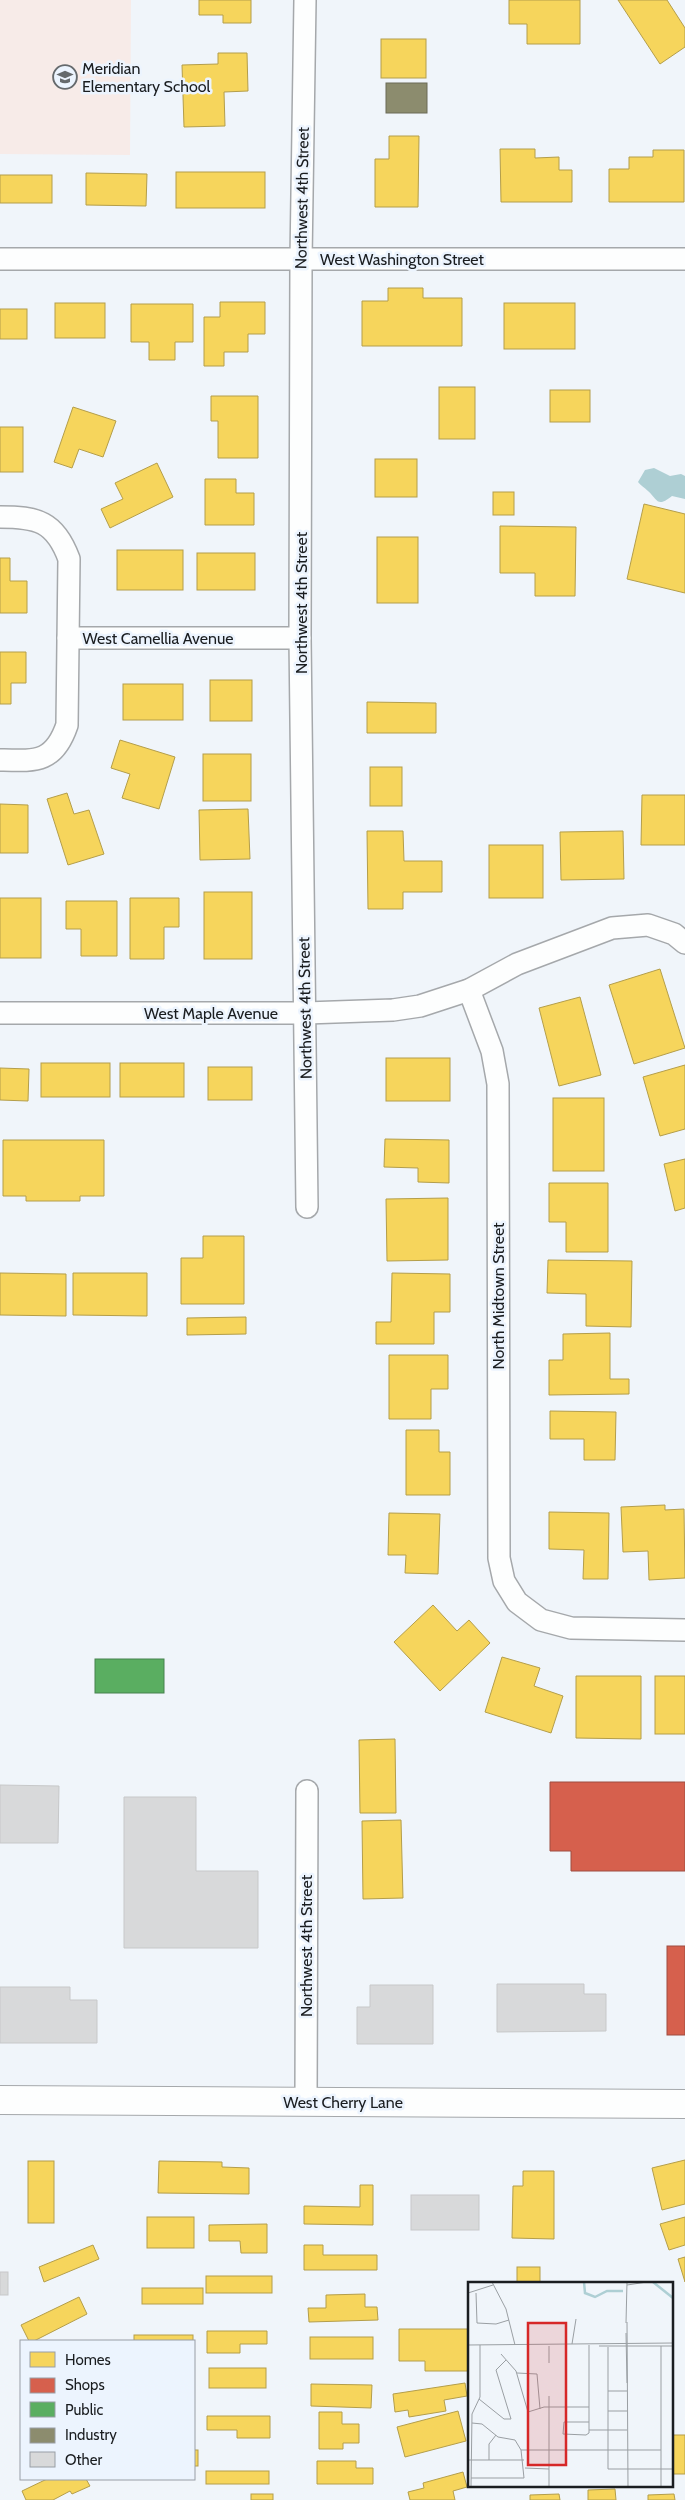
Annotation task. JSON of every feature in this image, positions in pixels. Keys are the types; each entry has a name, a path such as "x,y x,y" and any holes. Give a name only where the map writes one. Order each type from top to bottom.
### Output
{"main road":[{"name":"West Cherry Lane","path":"0,2100 685,2104"}],"street":[{"name":"Northwest 4th Street","path":"305,0 301,260 300,638 307,1207"},
{"name":"West Washington Street","path":"0,259 685,260"},
{"path":"0,517 28,517 41,521 54,530 63,542 69,559 68,638"},
{"name":"West Camellia Avenue","path":"0,760 42,758 53,752 61,742 68,725 68,638 300,638"},
{"name":"West Maple Avenue","path":"0,1012 306,1013 393,1010 420,1006 469,990 517,964 612,928 648,925 680,939"},
{"name":"North Midtown Street","path":"469,990 492,1051 498,1084 499,1558 504,1581 517,1602 541,1620 571,1628 685,1630"},
{"name":"Northwest 4th Street","path":"306,1791 306,2102"}],"shaded area":[{"name":"Meridian Elementary School","path":"0,0 131,0 130,155 0,154"}],"water":[{"path":"654,468 670,476 681,474 685,476 685,499 672,496 660,502 640,485 638,482 645,470"}],"building: Homes":[{"path":"199,0 251,0 251,23 223,23 223,15 199,15"},
{"path":"509,0 580,0 580,44 527,44 527,24 509,24"},
{"path":"618,0 667,0 685,28 685,47 660,64"},
{"path":"381,39 426,39 426,78 381,78"},
{"path":"218,53 247,53 248,91 224,92 225,126 184,127 182,65 218,64"},
{"path":"389,136 419,136 418,207 375,207 375,159 389,159"},
{"path":"500,149 535,149 535,158 559,157 559,170 572,170 572,202 501,202"},
{"path":"653,150 684,150 684,202 609,202 609,169 629,169 629,157 653,157"},
{"path":"176,172 265,172 265,208 176,208"},
{"path":"86,173 147,174 146,206 86,205"},
{"path":"0,175 52,175 52,203 0,203"},
{"path":"388,288 423,288 423,298 462,298 462,346 362,346 362,301 388,301"},
{"path":"220,302 265,302 265,334 248,334 248,352 224,352 224,366 204,366 204,317 220,317"},
{"path":"55,303 105,303 105,338 55,338"},
{"path":"504,303 575,303 575,349 504,349"},
{"path":"131,304 193,304 193,342 175,342 175,360 149,360 149,342 131,342"},
{"path":"0,309 27,309 27,339 0,339"},
{"path":"439,387 475,387 475,439 439,439"},
{"path":"550,390 590,390 590,422 550,422"},
{"path":"211,396 258,396 258,458 218,458 218,421 211,421"},
{"path":"73,407 116,421 103,457 79,449 72,468 54,462"},
{"path":"0,427 23,427 23,472 0,472"},
{"path":"375,459 417,459 417,497 375,497"},
{"path":"157,463 173,497 110,528 101,509 123,499 115,483"},
{"path":"205,479 236,479 236,493 254,493 254,525 205,525"},
{"path":"493,492 514,492 514,515 493,515"},
{"path":"644,504 685,514 685,593 627,579"},
{"path":"500,526 576,527 575,596 535,596 535,573 500,573"},
{"path":"377,537 418,537 418,603 377,603"},
{"path":"117,550 183,550 183,590 117,590"},
{"path":"197,553 255,553 255,590 197,590"},
{"path":"0,558 10,558 10,581 27,581 27,613 0,613"},
{"path":"0,652 26,652 26,683 11,683 11,704 0,704"},
{"path":"210,680 252,680 252,721 210,721"},
{"path":"123,684 183,684 183,720 123,720"},
{"path":"367,702 436,703 436,733 367,733"},
{"path":"120,740 175,757 159,809 122,798 130,774 111,768"},
{"path":"203,754 251,754 251,801 203,801"},
{"path":"370,767 402,767 402,806 370,806"},
{"path":"67,793 74,814 89,810 104,854 68,865 47,799"},
{"path":"642,795 685,795 685,845 641,845"},
{"path":"0,804 28,805 28,853 0,853"},
{"path":"248,809 250,859 200,860 199,810"},
{"path":"367,831 403,831 404,861 442,861 442,892 403,892 403,909 368,909"},
{"path":"623,831 624,879 561,880 560,832"},
{"path":"489,845 543,845 543,898 489,898"},
{"path":"204,892 252,892 252,959 204,959"},
{"path":"0,898 41,898 41,958 0,958"},
{"path":"130,898 179,898 179,927 164,927 164,959 130,959"},
{"path":"66,901 117,901 117,956 81,956 81,929 66,929"},
{"path":"660,969 685,1048 634,1064 609,985"},
{"path":"580,997 601,1075 559,1086 539,1008"},
{"path":"386,1058 450,1058 450,1101 386,1101"},
{"path":"41,1063 110,1063 110,1097 41,1097"},
{"path":"120,1063 184,1063 184,1097 120,1097"},
{"path":"685,1065 685,1129 660,1136 643,1077"},
{"path":"208,1067 252,1067 252,1100 208,1100"},
{"path":"0,1068 29,1069 28,1101 0,1100"},
{"path":"553,1098 604,1098 604,1171 553,1171"},
{"path":"385,1139 449,1140 449,1183 418,1182 418,1168 384,1167"},
{"path":"3,1140 104,1140 104,1196 80,1196 80,1201 26,1201 26,1196 3,1196"},
{"path":"685,1159 685,1208 675,1211 664,1164"},
{"path":"549,1183 608,1183 608,1252 566,1252 566,1222 549,1222"},
{"path":"448,1198 448,1260 387,1261 386,1199"},
{"path":"203,1236 244,1236 244,1304 181,1304 181,1258 203,1258"},
{"path":"548,1260 632,1261 631,1327 586,1326 586,1294 547,1293"},
{"path":"0,1273 66,1274 66,1316 0,1315"},
{"path":"73,1273 147,1273 147,1316 73,1315"},
{"path":"392,1273 450,1274 450,1312 434,1312 434,1344 376,1344 376,1322 391,1322"},
{"path":"246,1317 246,1334 187,1335 187,1318"},
{"path":"610,1333 610,1379 629,1379 629,1394 549,1395 549,1360 563,1360 563,1334"},
{"path":"389,1355 448,1355 448,1389 431,1389 431,1419 389,1419"},
{"path":"550,1411 616,1412 615,1460 584,1460 584,1439 550,1439"},
{"path":"406,1430 439,1430 439,1452 450,1452 450,1495 406,1495"},
{"path":"665,1505 665,1510 684,1509 685,1578 649,1580 648,1551 623,1552 621,1507"},
{"path":"549,1512 609,1513 608,1579 583,1579 584,1550 549,1549"},
{"path":"389,1513 440,1514 438,1574 405,1573 406,1555 388,1555"},
{"path":"433,1605 457,1631 469,1620 490,1643 440,1691 394,1642"},
{"path":"502,1657 540,1668 534,1686 563,1696 551,1733 485,1712"},
{"path":"576,1676 641,1676 641,1739 576,1738"},
{"path":"655,1676 685,1676 685,1734 655,1734"},
{"path":"395,1739 396,1813 360,1813 359,1740"},
{"path":"401,1820 403,1898 363,1899 362,1821"},
{"path":"685,2160 685,2204 662,2210 652,2168"},
{"path":"28,2161 54,2161 54,2223 28,2223"},
{"path":"159,2161 222,2162 222,2167 249,2168 249,2194 158,2193"},
{"path":"523,2171 554,2171 554,2239 512,2238 513,2186 523,2186"},
{"path":"360,2185 373,2185 373,2225 304,2224 304,2206 360,2207"},
{"path":"147,2217 194,2217 194,2248 147,2248"},
{"path":"685,2217 685,2245 669,2250 660,2224"},
{"path":"267,2224 267,2253 241,2253 240,2241 209,2241 209,2225"},
{"path":"93,2245 99,2259 44,2282 39,2267"},
{"path":"304,2245 323,2245 323,2255 377,2255 377,2270 304,2270"},
{"path":"685,2257 685,2282 678,2259"},
{"path":"517,2267 540,2267 540,2282 517,2282"},
{"path":"206,2276 272,2276 272,2293 206,2293"},
{"path":"142,2288 203,2288 203,2304 142,2304"},
{"path":"365,2294 365,2307 377,2307 378,2320 309,2322 308,2308 326,2308 326,2295"},
{"path":"79,2297 87,2314 36,2340 28,2340 21,2325"},
{"path":"399,2329 468,2329 468,2371 425,2371 425,2361 399,2361"},
{"path":"207,2331 267,2331 267,2344 240,2344 240,2353 207,2353"},
{"path":"134,2335 193,2335 193,2340 134,2340"},
{"path":"310,2337 373,2337 373,2359 310,2359"},
{"path":"209,2368 266,2368 266,2388 209,2388"},
{"path":"465,2383 467,2396 444,2400 446,2411 409,2417 408,2410 395,2412 393,2394"},
{"path":"311,2384 372,2385 371,2408 311,2406"},
{"path":"458,2411 466,2441 405,2457 397,2427"},
{"path":"319,2412 342,2412 342,2424 359,2424 359,2443 343,2443 343,2449 319,2449"},
{"path":"207,2416 270,2416 270,2438 237,2438 237,2430 207,2430"},
{"path":"672,2435 685,2435 685,2474 672,2474"},
{"path":"195,2450 198,2450 198,2466 195,2466"},
{"path":"317,2461 356,2461 356,2468 373,2468 373,2484 317,2484"},
{"path":"206,2471 269,2471 269,2484 206,2484"},
{"path":"463,2472 467,2487 453,2491 455,2500 410,2500 408,2492 424,2488 423,2483"},
{"path":"45,2480 87,2480 90,2486 72,2494 70,2491 53,2500 26,2500 22,2491"},
{"path":"615,2489 616,2500 588,2500 588,2490"},
{"path":"251,2494 273,2494 273,2500 251,2500"},
{"path":"559,2494 560,2500 530,2500 530,2495"},
{"path":"674,2494 675,2500 648,2500 648,2495"}],"building: Shops":[{"path":"550,1782 685,1782 685,1871 571,1871 571,1851 550,1851"},
{"path":"667,1946 685,1946 685,2035 667,2035"}],"building: Public":[{"path":"95,1659 164,1659 164,1693 95,1693"}],"building: Industry":[{"path":"386,83 427,83 427,113 386,113"}],"building: Other":[{"path":"0,1785 59,1786 58,1843 0,1843"},
{"path":"124,1797 196,1797 196,1871 258,1871 258,1948 124,1948"},
{"path":"497,1984 584,1984 584,1994 606,1994 606,2031 497,2032"},
{"path":"370,1985 433,1985 433,2044 357,2044 357,2007 370,2007"},
{"path":"0,1987 70,1987 70,2000 97,2000 97,2043 0,2043"},
{"path":"411,2195 479,2195 479,2230 411,2230"},
{"path":"0,2272 8,2272 8,2295 0,2295"}],"place":[{"name":"Meridian Elementary School","path":"65,77"}]}
